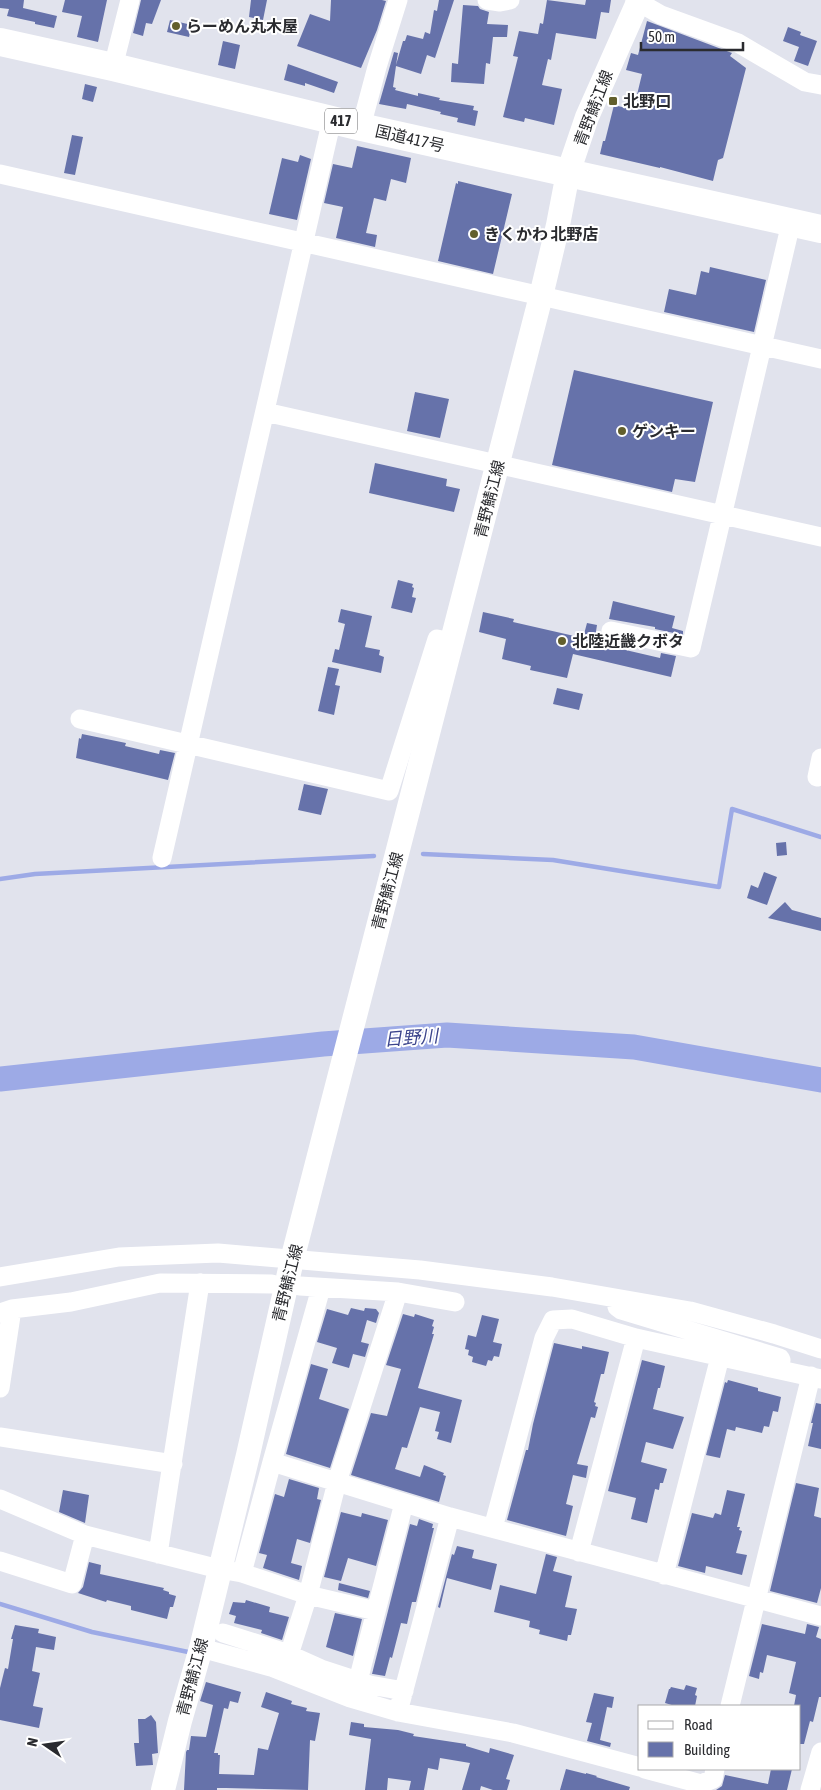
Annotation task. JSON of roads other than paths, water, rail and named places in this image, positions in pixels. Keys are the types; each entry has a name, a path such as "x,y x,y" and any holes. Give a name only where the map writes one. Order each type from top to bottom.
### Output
{"highway":[{"name":"国道417号","path":"0,42 113,67 361,127 821,229"}],"main road":[{"name":"青野鯖江線","path":"163,1790 201,1648 248,1455 293,1254 498,464 558,225 568,174 587,117 637,0"}],"street":[{"path":"113,67 130,0"},
{"path":"361,127 398,0"},
{"path":"487,0 500,2 510,0"},
{"path":"637,0 661,15 738,43 805,82 821,86"},
{"path":"162,858 332,119"},
{"path":"0,174 821,359"},
{"path":"611,631 691,648 791,223"},
{"path":"265,412 821,536"},
{"path":"80,719 389,791 437,639 452,642"},
{"path":"817,777 821,758"},
{"path":"0,1277 119,1258 218,1253 293,1254 552,1288 690,1311 821,1349"},
{"path":"0,1388 6,1311 72,1302 160,1283 272,1284"},
{"path":"158,1554 200,1283"},
{"path":"300,1286 398,1292 455,1302"},
{"path":"242,1573 321,1288"},
{"path":"289,1655 308,1594 337,1482 398,1292"},
{"path":"600,1296 621,1310 780,1358 785,1371"},
{"path":"493,1528 544,1338 553,1320 572,1319 636,1338 816,1377 756,1599 730,1705"},
{"path":"579,1552 636,1338"},
{"path":"664,1575 720,1357"},
{"path":"0,1437 173,1464"},
{"path":"272,1462 450,1517 821,1616"},
{"path":"0,1499 84,1535 242,1573 308,1594 376,1611"},
{"path":"358,1681 404,1503"},
{"path":"398,1712 450,1517"},
{"path":"0,1561 72,1584 84,1535"},
{"path":"223,1633 358,1681 404,1691"},
{"path":"201,1648 272,1667 350,1698 398,1712 513,1733 638,1766"},
{"path":"810,1790 821,1752"},
{"path":"649,1770 700,1787 713,1779 715,1770"}],"waterway":[{"path":"423,854 553,860 719,887 732,809 821,837"},
{"path":"0,879 35,874 374,856"},
{"name":"日野川","path":"0,1079 323,1044 447,1035 634,1047 821,1080"},
{"path":"0,1604 92,1632 193,1653"}],"place":[{"name":"らーめん丸木屋","path":"176,26"},
{"name":"北野口","path":"613,101"},
{"name":"きくかわ 北野店","path":"474,234"},
{"name":"ゲンキー","path":"622,431"},
{"name":"北陸近畿クボタ","path":"562,641"}]}
